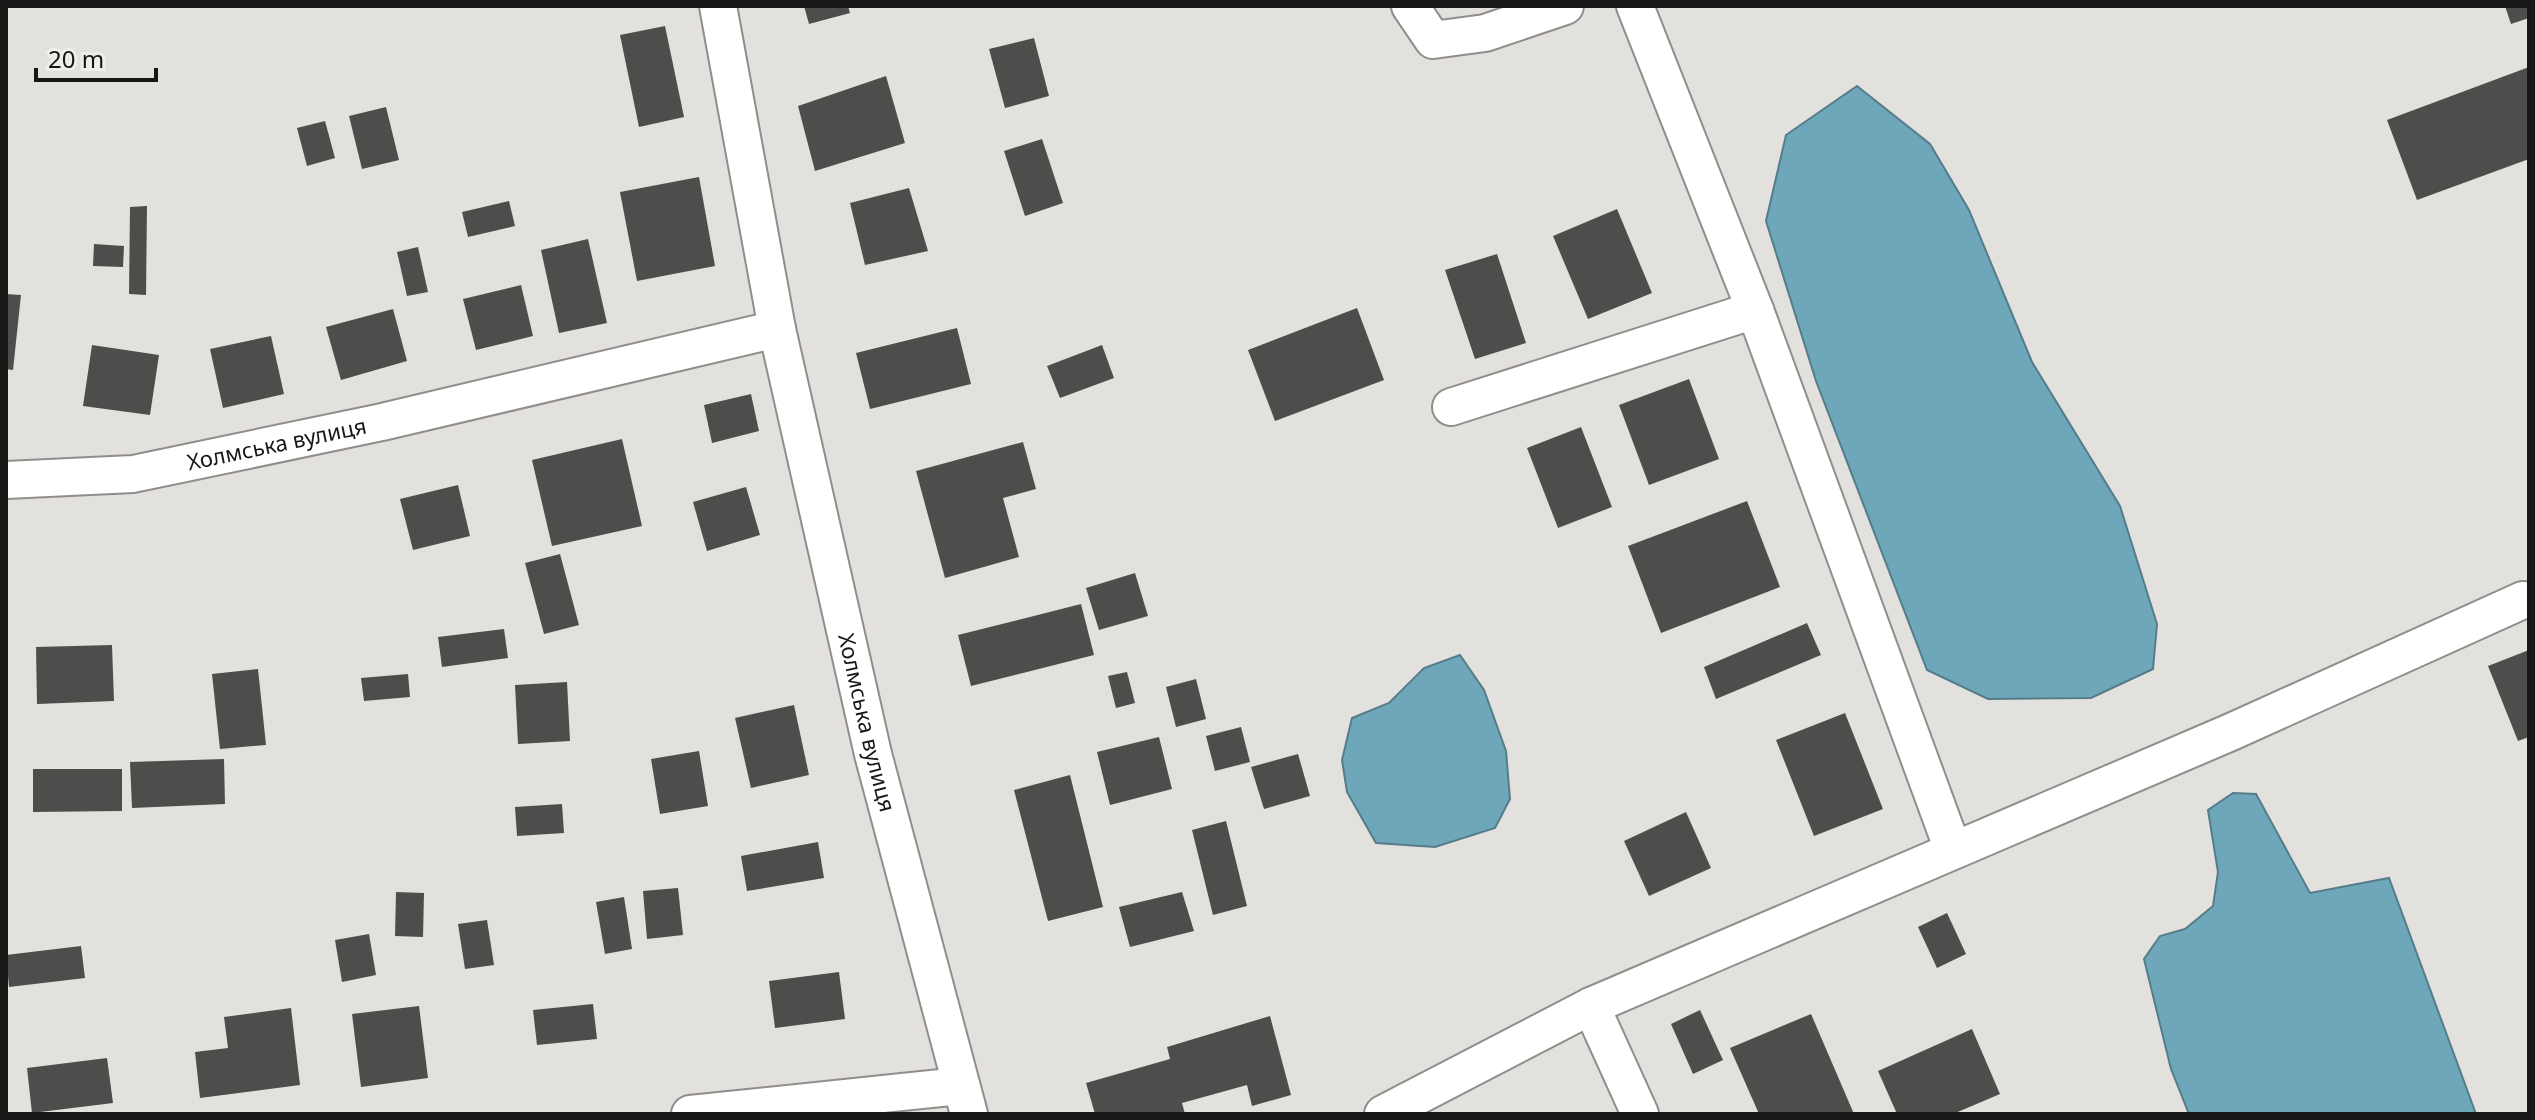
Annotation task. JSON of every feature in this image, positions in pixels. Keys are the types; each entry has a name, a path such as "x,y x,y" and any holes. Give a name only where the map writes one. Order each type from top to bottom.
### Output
{"street":[{"name":"Холмська вулиця","path":"718,6 777,329 873,754 965,1100"},
{"path":"1410,6 1433,40 1485,33 1565,6"},
{"path":"1635,6 1755,310 1953,850"},
{"path":"1451,407 1755,310"},
{"name":"Холмська вулиця","path":"6,480 133,474 382,422 777,329"},
{"path":"1383,1114 1591,1006 2231,732 2523,600"},
{"path":"1591,1006 1640,1114"},
{"path":"690,1114 965,1100"}],"water":[{"path":"1857,86 1930,144 1969,210 2032,362 2120,506 2157,624 2153,669 2091,698 1988,699 1927,670 1816,381 1766,221 1786,135"},
{"path":"1460,655 1484,690 1506,751 1510,799 1495,828 1435,847 1376,843 1347,792 1342,760 1352,718 1389,703 1424,668"},
{"path":"2233,793 2256,794 2310,893 2389,878 2476,1114 2189,1114 2171,1069 2144,959 2160,936 2185,929 2213,906 2218,872 2208,810"}],"building":[{"path":"804,6 848,6 850,13 809,24"},
{"path":"2505,6 2529,6 2529,18 2511,24"},
{"path":"665,26 684,117 639,127 620,35"},
{"path":"1034,38 1049,96 1005,108 989,49"},
{"path":"2529,67 2529,159 2417,200 2387,120"},
{"path":"886,76 905,143 815,171 798,106"},
{"path":"386,107 399,160 362,169 349,116"},
{"path":"325,121 335,158 307,166 297,128"},
{"path":"1042,139 1063,203 1025,216 1004,151"},
{"path":"699,177 715,266 637,281 620,192"},
{"path":"909,188 928,251 865,265 850,203"},
{"path":"509,201 515,226 468,237 462,212"},
{"path":"147,206 146,295 129,294 130,207"},
{"path":"1617,209 1652,293 1588,319 1553,236"},
{"path":"588,239 607,323 559,333 541,250"},
{"path":"94,244 124,246 123,267 93,266"},
{"path":"418,247 428,292 407,296 397,252"},
{"path":"1497,254 1526,343 1475,359 1445,270"},
{"path":"521,285 533,336 476,350 463,299"},
{"path":"6,294 21,295 13,370 6,369"},
{"path":"1357,308 1384,380 1275,421 1248,350"},
{"path":"393,309 407,361 341,380 326,327"},
{"path":"957,328 971,384 870,409 856,353"},
{"path":"271,336 284,394 223,408 210,349"},
{"path":"92,345 159,355 150,415 83,406"},
{"path":"1102,345 1114,378 1060,398 1047,366"},
{"path":"1689,379 1719,459 1649,485 1619,405"},
{"path":"751,394 759,431 712,443 704,405"},
{"path":"1581,427 1612,507 1558,528 1527,448"},
{"path":"622,439 642,526 552,546 532,460"},
{"path":"1023,442 1036,489 1003,498 1019,557 945,578 916,471"},
{"path":"458,485 470,536 413,550 400,499"},
{"path":"746,487 760,535 707,551 693,502"},
{"path":"1747,501 1780,587 1661,633 1628,546"},
{"path":"560,554 579,625 544,634 525,563"},
{"path":"1135,573 1148,616 1099,630 1086,588"},
{"path":"1081,604 1094,655 971,686 958,635"},
{"path":"1807,623 1821,655 1716,699 1704,667"},
{"path":"504,629 508,658 442,667 438,637"},
{"path":"112,645 114,701 37,704 36,647"},
{"path":"2529,650 2529,737 2518,741 2488,666"},
{"path":"258,669 266,745 220,749 212,674"},
{"path":"1127,672 1135,703 1116,708 1108,676"},
{"path":"408,674 410,697 364,701 361,678"},
{"path":"1196,679 1206,719 1176,727 1166,687"},
{"path":"567,682 570,741 518,744 515,685"},
{"path":"794,705 809,775 751,788 735,718"},
{"path":"1845,713 1883,809 1814,836 1776,740"},
{"path":"1241,727 1250,762 1215,771 1206,736"},
{"path":"1159,737 1172,789 1110,805 1097,752"},
{"path":"699,751 708,806 660,814 651,759"},
{"path":"1298,754 1310,796 1264,809 1251,767"},
{"path":"224,759 225,804 132,808 130,762"},
{"path":"33,769 122,769 122,811 33,812"},
{"path":"1070,775 1103,907 1048,921 1014,790"},
{"path":"562,804 564,833 517,836 515,807"},
{"path":"1686,812 1711,868 1649,896 1624,841"},
{"path":"1226,821 1247,906 1213,915 1192,830"},
{"path":"818,842 824,878 747,891 741,856"},
{"path":"678,888 683,935 647,939 643,891"},
{"path":"396,892 424,893 423,937 395,936"},
{"path":"1182,892 1194,931 1130,947 1119,907"},
{"path":"624,897 632,949 605,954 596,902"},
{"path":"1947,913 1966,954 1937,968 1918,927"},
{"path":"487,920 494,965 465,969 458,924"},
{"path":"369,934 376,975 342,982 335,940"},
{"path":"81,946 85,978 9,987 6,955"},
{"path":"839,972 845,1019 775,1028 769,981"},
{"path":"593,1004 597,1039 537,1045 533,1010"},
{"path":"419,1006 428,1078 361,1087 352,1014"},
{"path":"291,1008 300,1085 200,1098 195,1052 228,1048 224,1017"},
{"path":"1700,1010 1723,1060 1693,1074 1671,1024"},
{"path":"1811,1014 1854,1114 1759,1114 1730,1048"},
{"path":"1270,1016 1291,1095 1252,1106 1247,1085 1182,1103 1185,1114 1095,1114 1086,1083 1170,1059 1167,1047"},
{"path":"1972,1029 2000,1094 1953,1114 1897,1114 1878,1071"},
{"path":"107,1058 113,1103 32,1113 27,1068"}]}
